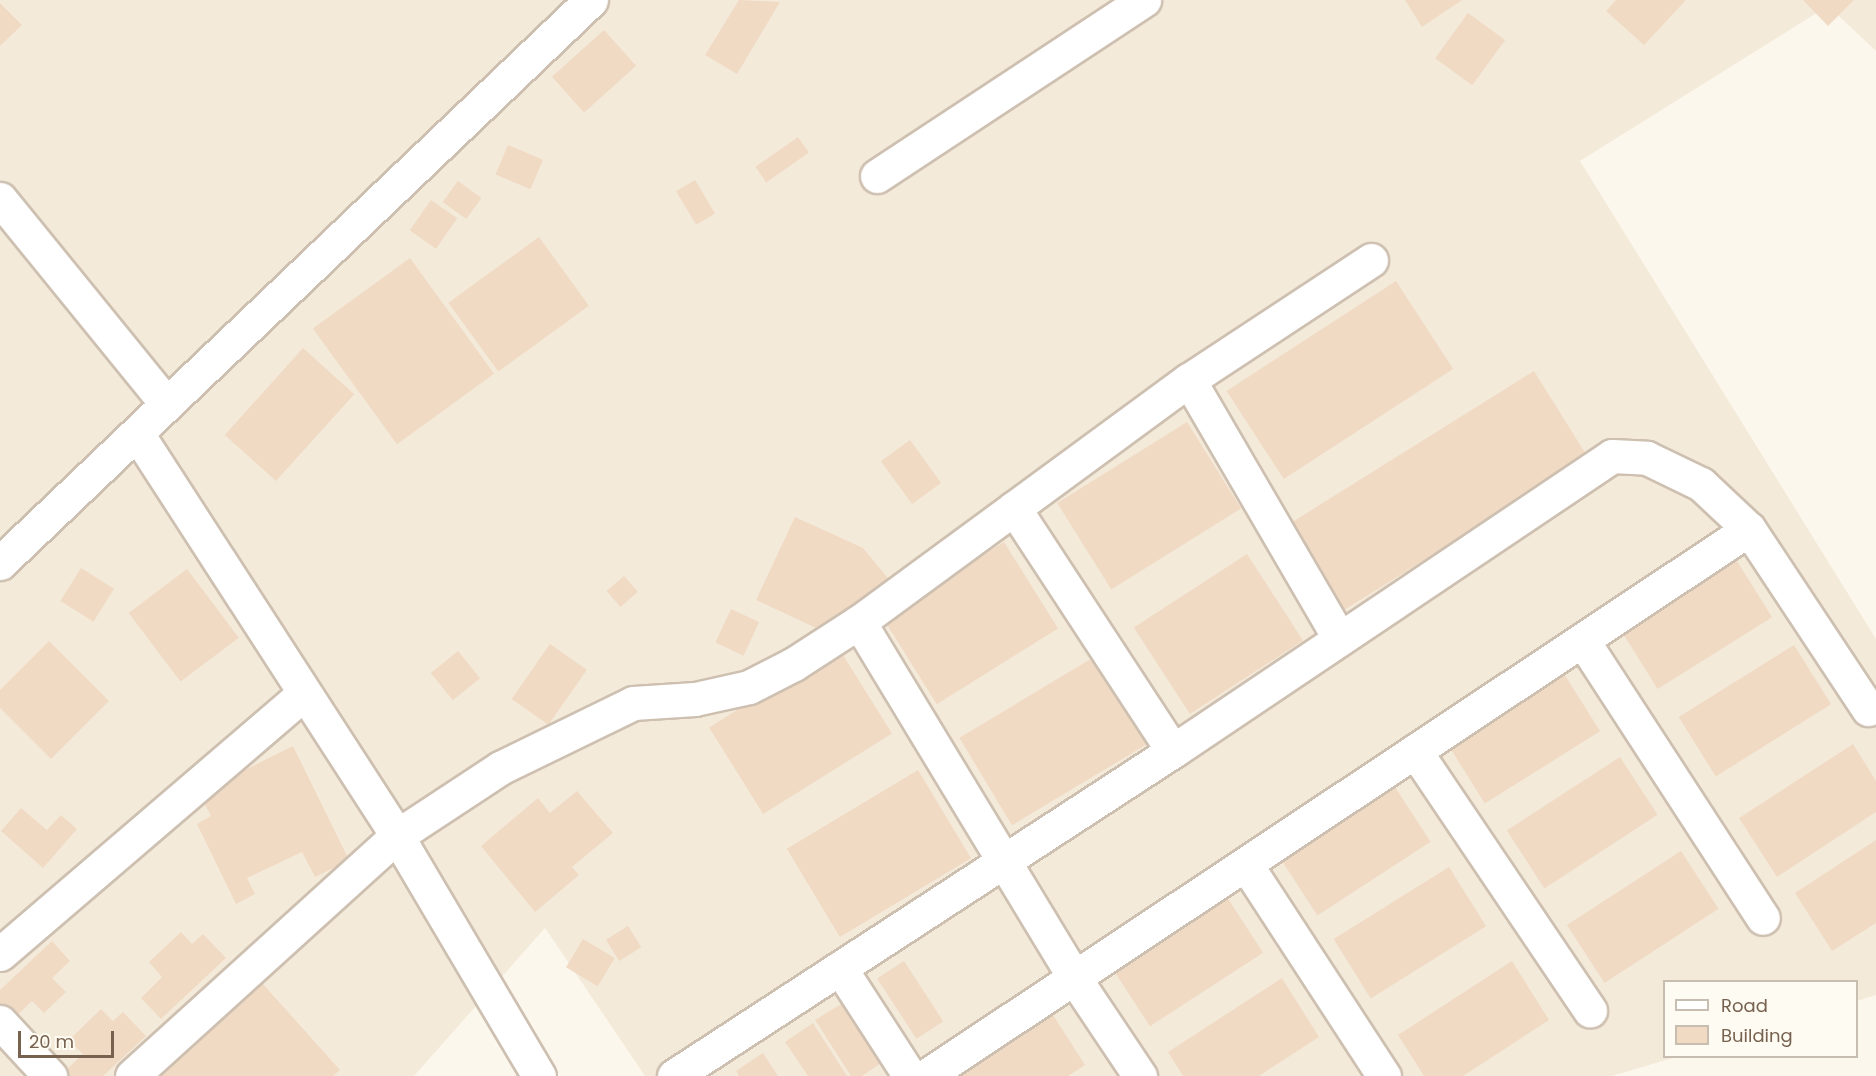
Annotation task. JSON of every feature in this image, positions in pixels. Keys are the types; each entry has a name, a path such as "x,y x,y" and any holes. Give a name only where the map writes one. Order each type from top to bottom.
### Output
{"street":[{"path":"0,563 138,435 166,403 591,0"},
{"path":"877,176 1144,0"},
{"path":"0,199 166,403"},
{"path":"132,1076 397,837 500,768 633,704 695,699 749,687 859,622 1189,380 1371,260"},
{"path":"1189,380 1339,638"},
{"path":"138,435 397,837 539,1076"},
{"path":"674,1076 1002,860 1173,751 1612,456 1647,458 1701,484 1749,529 1868,709"},
{"path":"1014,508 1173,751"},
{"path":"926,1076 1246,866 1749,529"},
{"path":"859,622 1075,979 1140,1076"},
{"path":"1583,641 1763,918"},
{"path":"0,954 305,693"},
{"path":"1415,751 1590,1010"},
{"path":"1246,866 1384,1076"},
{"path":"840,968 910,1076"},
{"path":"0,1022 50,1076"}],"shaded area":[{"path":"0,0 1876,0 1876,51 1828,6 1580,161 1876,639 1876,995 1858,1001 1858,980 1663,980 1663,1058 1673,1058 1612,1076 645,1076 545,928 414,1076 0,1076"}],"building":[{"path":"739,0 780,2 737,74 705,55"},
{"path":"1405,0 1462,0 1422,27"},
{"path":"1616,0 1686,0 1644,45 1606,11"},
{"path":"1803,0 1854,0 1828,26"},
{"path":"0,3 22,25 0,46"},
{"path":"1468,13 1505,40 1472,85 1435,58"},
{"path":"604,30 636,66 584,113 552,77"},
{"path":"798,137 809,153 766,182 755,167"},
{"path":"508,145 543,160 530,189 495,174"},
{"path":"695,180 715,213 696,225 676,191"},
{"path":"458,181 481,198 466,219 443,202"},
{"path":"431,200 457,218 436,249 410,230"},
{"path":"539,237 589,306 498,372 448,303"},
{"path":"410,258 494,374 397,444 313,329"},
{"path":"1396,281 1453,369 1284,479 1227,391"},
{"path":"303,348 354,394 276,481 225,435"},
{"path":"1534,371 1588,458 1343,611 1289,524"},
{"path":"1187,422 1241,509 1111,590 1057,503"},
{"path":"910,440 941,483 912,504 881,461"},
{"path":"795,517 863,548 892,583 831,635 756,600"},
{"path":"1004,542 1058,629 937,704 883,618"},
{"path":"1247,554 1303,640 1190,714 1134,628"},
{"path":"1735,558 1772,617 1658,689 1621,630"},
{"path":"81,568 114,589 93,622 60,601"},
{"path":"187,569 239,638 180,682 129,613"},
{"path":"624,576 638,592 620,607 607,591"},
{"path":"731,609 759,622 743,656 715,643"},
{"path":"49,641 109,701 51,759 0,708 0,690"},
{"path":"550,644 587,670 548,725 512,699"},
{"path":"1794,645 1831,704 1716,776 1679,717"},
{"path":"838,647 892,734 763,814 709,728"},
{"path":"458,651 480,678 453,700 431,673"},
{"path":"1094,657 1147,744 1012,825 959,738"},
{"path":"1563,672 1600,731 1485,803 1448,744"},
{"path":"1853,744 1876,781 1876,812 1777,877 1739,818"},
{"path":"293,746 349,860 315,877 302,852 247,878 255,894 236,904 197,824 211,816 199,793"},
{"path":"1620,757 1658,815 1544,888 1507,831"},
{"path":"918,770 971,858 840,937 787,849"},
{"path":"1393,784 1431,842 1317,915 1280,858"},
{"path":"577,791 613,833 572,867 579,875 535,912 481,846 538,798 550,813"},
{"path":"21,808 47,830 61,815 77,829 43,868 1,831"},
{"path":"1876,840 1876,923 1832,951 1795,893"},
{"path":"1681,851 1719,909 1605,983 1567,925"},
{"path":"1449,867 1486,926 1371,998 1334,939"},
{"path":"1225,894 1263,953 1150,1026 1112,968"},
{"path":"628,926 641,947 619,961 606,940"},
{"path":"181,932 192,944 203,934 226,958 161,1019 141,998 162,977 149,962"},
{"path":"583,939 615,958 598,986 566,967"},
{"path":"52,941 70,961 52,978 66,992 44,1013 32,1001 10,1022 0,1012 0,990"},
{"path":"904,961 943,1021 916,1039 877,978"},
{"path":"1512,961 1549,1020 1463,1076 1424,1076 1398,1035"},
{"path":"1282,978 1319,1037 1259,1076 1183,1076 1168,1052"},
{"path":"262,983 340,1070 333,1076 159,1076"},
{"path":"843,1003 881,1063 862,1076 851,1076 815,1020"},
{"path":"1048,1007 1085,1065 1068,1076 940,1076"},
{"path":"101,1009 113,1021 123,1012 146,1036 103,1076 60,1076 83,1054 69,1040"},
{"path":"813,1023 847,1076 808,1076 785,1042"},
{"path":"763,1053 778,1076 739,1076 736,1071"}]}
